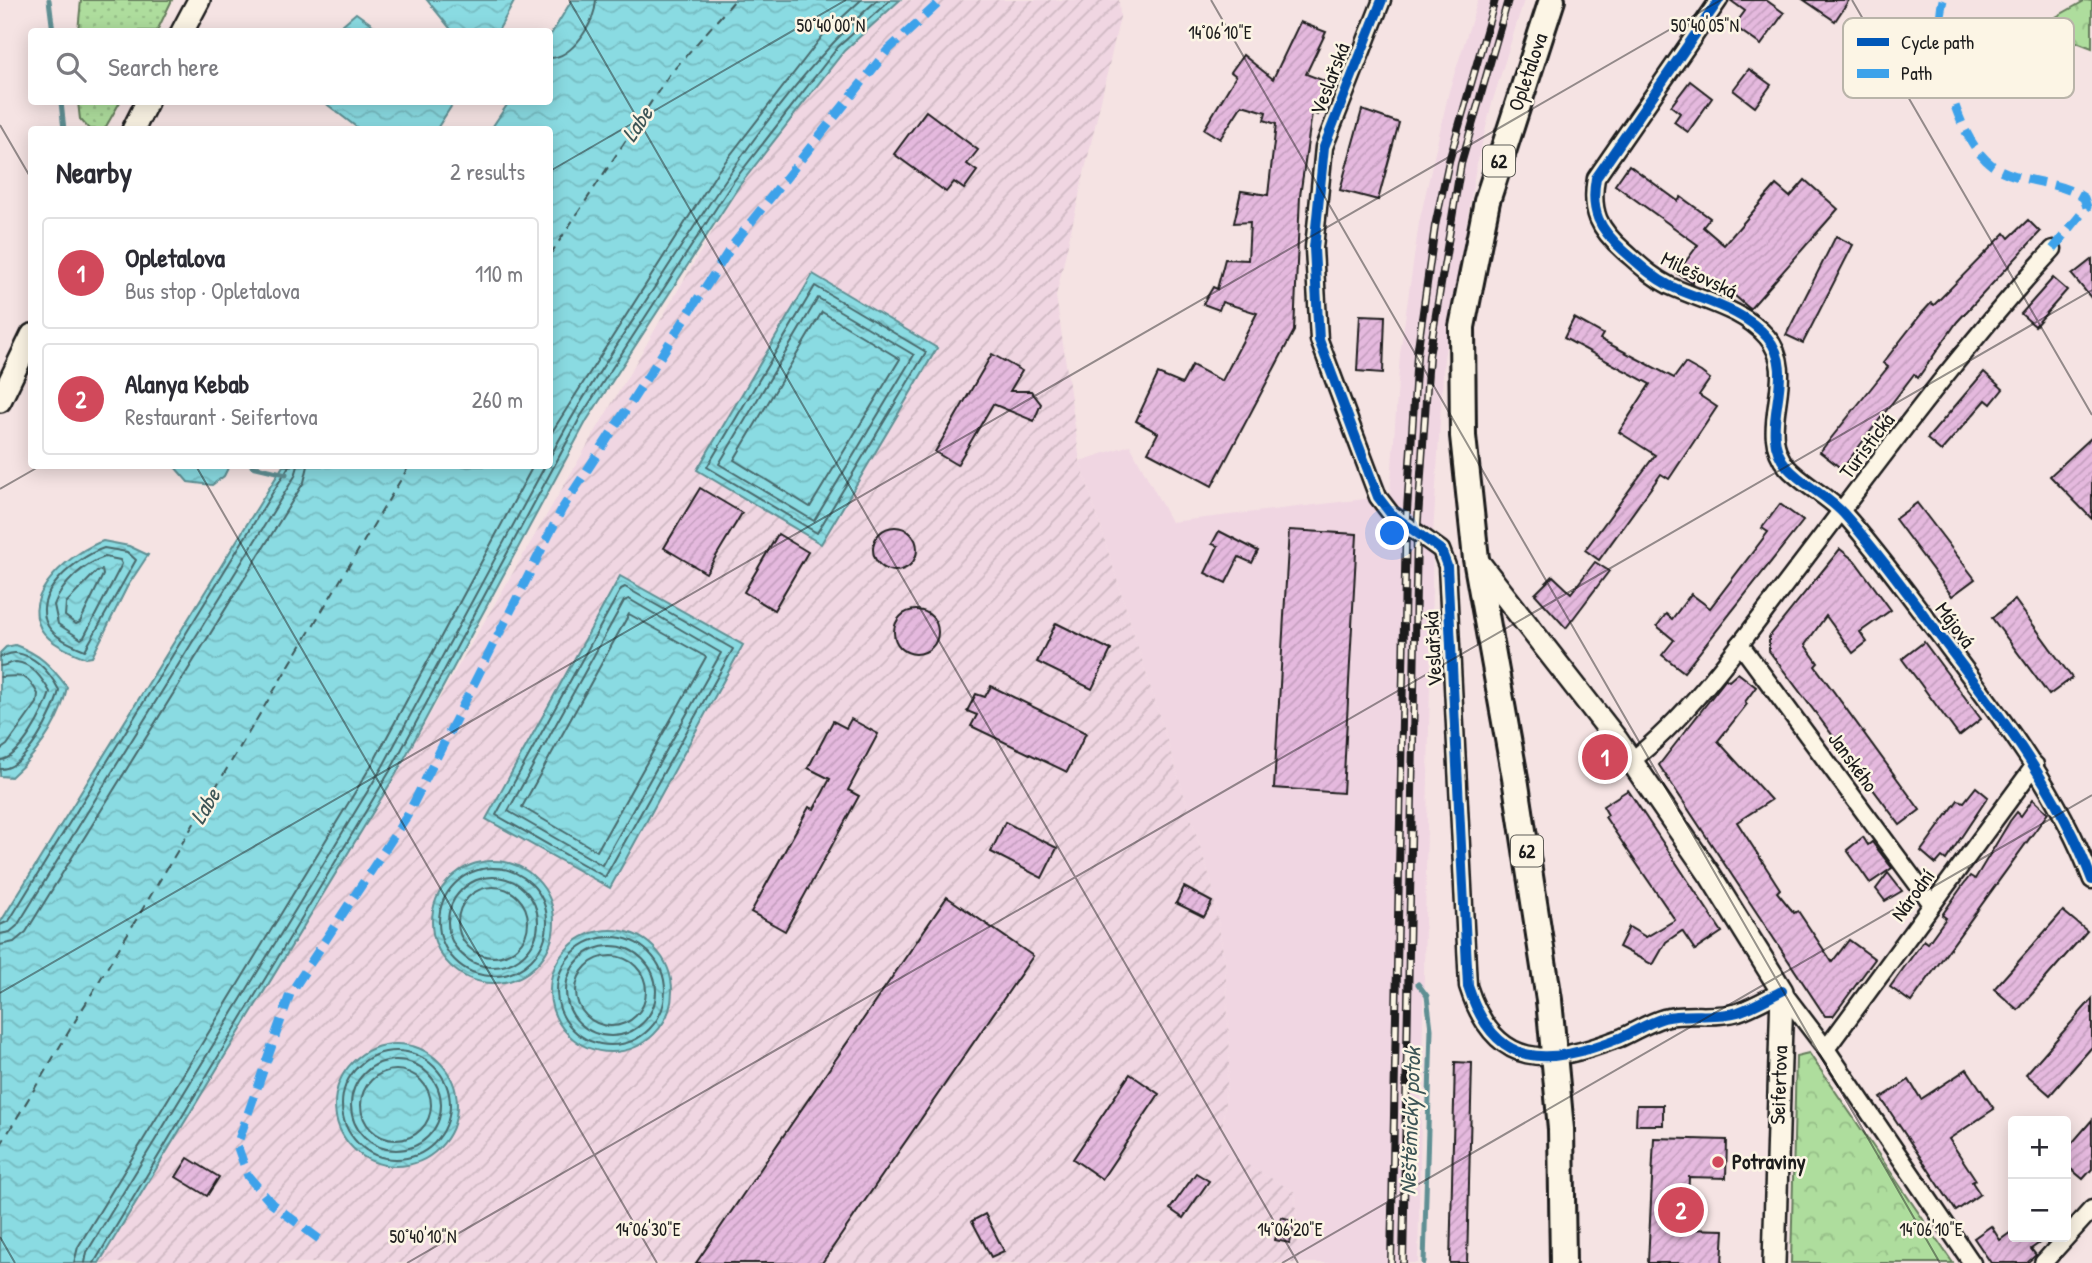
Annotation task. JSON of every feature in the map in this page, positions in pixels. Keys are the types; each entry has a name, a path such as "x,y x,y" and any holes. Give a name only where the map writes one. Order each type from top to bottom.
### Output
{"main road":[{"name":"Opletalova","path":"1552,0 1487,201 1462,327 1463,436 1476,559 1549,1000 1561,1129 1563,1263"}],"street":[{"path":"185,28 199,0"},
{"name":"Veslařská","path":"1382,0 1324,147 1314,248 1319,340 1378,496 1391,514 1441,550 1447,566 1468,986 1475,1007 1488,1031 1509,1048 1535,1057 1577,1054 1664,1018 1737,1012 1782,991"},
{"name":"Milešovská","path":"1719,0 1596,178 1592,198 1594,217 1618,246 1650,275 1748,319 1768,338 1778,354 1780,376 1773,429 1777,449 1786,467 1842,512"},
{"path":"134,126 145,105"},
{"name":"Turistická","path":"1631,761 1654,744 1740,644 1941,380 2053,249"},
{"path":"0,401 28,343"},
{"name":"Májová","path":"1842,512 1876,552 2035,765 2092,880"},
{"path":"1476,559 1631,761 1710,875 1782,991 1826,1049 1972,1263"},
{"name":"Janského","path":"1740,644 1932,904"},
{"name":"Národní","path":"1826,1049 2035,765"},
{"name":"Seifertova","path":"1774,1263 1782,991"},
{"path":"2043,1263 2092,1209"}],"shaded area":[{"path":"900,0 1119,0 1120,17 1056,296 1080,461 1212,885 1225,964 1230,1054 1220,1149 1295,1192 1300,1263 99,1263 373,812 739,186 844,51"},
{"path":"1478,0 1524,0 1492,103 1476,167 1444,358 1433,534 1418,1263 1300,1263 1295,1192 1220,1150 1230,1054 1225,964 1212,885 1080,461 1130,445 1171,522 1390,496 1400,354 1419,223 1449,91"}],"green space":[{"path":"81,0 172,0 158,28 78,28"},
{"path":"2086,0 2092,1 2092,48 2074,41 2074,18 2054,18"},
{"path":"78,105 118,105 106,126 86,126 80,119"},
{"path":"1809,1053 1953,1263 1791,1263 1796,1056"}],"water":[{"path":"427,0 515,0 500,28 450,28"},
{"name":"Labe","path":"572,0 900,0 844,51 739,186 587,420 396,774 99,1263 0,1263 0,923 281,469 553,469 553,126 493,126 507,105 553,105 553,31"},
{"path":"356,13 377,28 338,28"},
{"path":"328,105 452,105 439,126 355,126"},
{"path":"813,274 937,348 821,544 697,470"},
{"path":"177,469 228,469 224,476 212,485 188,482"},
{"path":"103,541 129,546 148,555 127,587 92,657 86,658 61,647 45,634 37,615 38,601 44,588 65,563"},
{"path":"620,576 743,645 610,888 486,819"},
{"path":"15,645 44,662 67,687 53,725 30,758 11,777 0,776 0,653 6,647"},
{"path":"493,861 516,866 536,879 549,899 554,922 549,945 536,965 516,978 493,983 470,978 450,965 437,945 432,922 437,899 450,879 470,866"},
{"path":"611,930 634,935 654,948 667,968 672,991 667,1014 654,1034 634,1047 611,1052 588,1047 568,1034 555,1014 550,991 555,968 568,948 588,935"},
{"path":"396,1044 419,1049 439,1062 452,1082 457,1105 452,1128 439,1148 419,1161 396,1166 373,1161 353,1148 340,1128 335,1105 340,1082 353,1062 373,1049"}],"building":[{"path":"1730,0 1766,0 1784,13 1761,45 1734,26 1745,11"},
{"path":"1804,0 1849,0 1835,21"},
{"path":"1300,22 1326,32 1306,74 1330,83 1317,115 1312,113 1300,196 1294,331 1212,486 1148,452 1158,433 1136,421 1158,374 1182,384 1192,365 1222,381 1257,313 1222,302 1219,310 1203,304 1213,287 1217,289 1225,259 1248,260 1250,222 1234,223 1241,191 1268,195 1276,124 1264,120 1266,112 1242,105 1220,139 1204,129 1236,76 1231,72 1243,55 1273,79"},
{"path":"1749,69 1771,85 1755,107 1733,90"},
{"path":"1690,81 1712,98 1688,132 1674,122 1680,113 1671,106"},
{"path":"1362,110 1399,123 1378,200 1340,190"},
{"path":"926,111 978,150 967,164 977,171 964,189 954,182 946,192 894,154"},
{"path":"1629,165 1678,201 1681,197 1710,218 1703,227 1724,245 1776,185 1790,197 1805,180 1838,209 1750,309 1718,281 1712,288 1697,275 1692,283 1677,273 1698,245 1615,185"},
{"path":"2028,220 2040,232 1957,322 1918,378 1914,374 1842,469 1820,452 1888,367 1883,363 1922,313 1931,303 1934,305 2005,233 2009,238"},
{"path":"1836,236 1853,245 1803,343 1786,335"},
{"path":"2092,259 2092,299 2072,275"},
{"path":"2053,278 2067,290 2035,326 2021,314"},
{"path":"1360,315 1385,316 1383,373 1357,371"},
{"path":"1574,318 1603,334 1600,339 1674,378 1685,363 1701,372 1710,379 1699,395 1717,407 1669,479 1661,474 1599,560 1585,550 1655,455 1619,432 1650,384 1564,338"},
{"path":"992,354 1022,371 1010,391 1031,391 1041,404 1034,421 993,404 957,465 935,452"},
{"path":"1984,372 2003,389 1991,404 1986,400 1941,451 1927,439"},
{"path":"2092,437 2092,519 2050,476"},
{"path":"700,488 742,513 706,573 664,548"},
{"path":"1917,503 1975,579 1952,596 1895,519"},
{"path":"1780,504 1803,521 1684,672 1662,655 1674,640 1657,626 1666,614 1672,619 1691,594 1710,608 1768,532 1762,528"},
{"path":"895,527 904,528 911,533 916,540 916,558 911,565 904,570 895,571 886,570 879,565 874,558 873,549 874,540 879,533 886,528"},
{"path":"1289,530 1357,534 1343,793 1274,788"},
{"path":"1219,531 1258,551 1252,563 1239,557 1226,583 1205,573 1218,546 1212,544"},
{"path":"778,534 808,552 774,610 744,592"},
{"path":"1840,549 1855,561 1891,610 1860,632 1867,642 1853,653 1826,616 1805,645 1818,663 1815,666 1920,810 1900,825 1769,651 1769,637"},
{"path":"1595,562 1609,571 1566,628 1535,594 1553,576 1571,593"},
{"path":"2015,600 2072,678 2049,695 1992,618"},
{"path":"916,610 925,611 932,616 937,623 937,641 932,648 925,653 916,654 907,653 900,648 895,641 894,632 895,623 900,616 907,611"},
{"path":"1056,623 1111,650 1092,689 1037,662"},
{"path":"1924,642 1981,719 1959,736 1902,659"},
{"path":"1738,673 1756,687 1745,702 1747,704 1718,741 1771,800 1737,822 1780,889 1777,892 1794,913 1798,911 1832,962 1849,940 1875,959 1833,1016 1825,1016 1659,765 1726,679 1729,681"},
{"path":"991,686 1086,733 1067,772 971,726 977,715 967,711 976,694 985,697"},
{"path":"851,719 878,734 848,790 859,796 785,931 751,912 809,807 814,809 830,779 808,768 833,721 846,728"},
{"path":"1976,787 1988,797 1946,860 1942,857 1936,864 1921,851 1958,800 1964,802"},
{"path":"1628,790 1722,932 1695,950 1682,931 1666,942 1653,965 1619,947 1629,927 1646,937 1675,920 1605,817 1608,815 1603,806"},
{"path":"2033,799 2048,813 1911,1002 1890,987 1924,940 1928,943 1946,918 1942,915 1970,876 1975,879 2010,821 2017,812 2021,816"},
{"path":"1005,822 1057,848 1042,878 991,852"},
{"path":"1863,837 1868,845 1872,842 1892,868 1870,883 1847,850"},
{"path":"1888,873 1902,891 1885,901 1876,889"},
{"path":"1184,887 1212,902 1204,917 1176,903"},
{"path":"947,897 1033,956 822,1263 696,1263"},
{"path":"2063,911 2087,931 2018,1010 1994,989"},
{"path":"2092,999 2092,1047 2050,1095 2026,1074"},
{"path":"1455,1062 1472,1063 1467,1263 1450,1263"},
{"path":"1967,1069 1994,1109 1949,1139 1976,1180 1972,1182 1980,1194 1956,1211 1881,1098 1909,1080 1921,1099"},
{"path":"1130,1074 1159,1094 1102,1179 1073,1159"},
{"path":"1637,1105 1663,1105 1663,1125 1636,1125"},
{"path":"2092,1120 2092,1169 2083,1179 2071,1169 2071,1144"},
{"path":"1654,1138 1727,1140 1726,1178 1689,1177 1687,1229 1724,1230 1722,1263 1648,1263"},
{"path":"188,1158 219,1177 207,1196 176,1177"},
{"path":"1196,1173 1209,1181 1183,1218 1170,1209"},
{"path":"985,1214 1004,1251 991,1257 972,1221"},
{"path":"1281,1217 1295,1221 1290,1243 1275,1240"},
{"path":"1991,1226 2000,1240 2008,1234 2008,1242 2041,1242 2031,1249 2036,1255 2027,1263 1991,1263 1974,1238"}],"waterway":[{"path":"49,0 52,28"},
{"path":"61,105 64,126"},
{"path":"265,469 286,474"},
{"name":"Neštěmický potok","path":"1418,984 1427,996 1431,1029 1424,1263"}],"ferry route":[{"path":"553,250 669,75 735,0"},
{"path":"0,1146 407,469"}],"railway":[{"path":"1391,1263 1406,526 1417,355 1435,226 1449,161 1495,0"},
{"path":"1403,1263 1417,533 1429,356 1461,164 1508,0"}],"marked path":[{"path":"319,1239 272,1204 248,1176 237,1145 290,994 407,816 562,509 732,246 887,51 942,0"},
{"path":"1940,18 1943,0"},
{"path":"1953,98 1968,135 1993,166 2015,176 2062,188 2084,198 2087,207 2053,249"}],"cycle path":[{"path":"1382,0 1324,147 1314,248 1319,340 1378,497 1391,514 1441,550 1447,566 1468,986 1479,1014 1493,1034 1509,1047 1527,1054 1547,1056 1570,1054 1594,1047 1664,1018 1738,1012 1782,991"},
{"path":"1719,0 1596,178 1594,201 1598,219 1615,243 1657,279 1746,319 1767,337 1776,352 1780,368 1775,419 1778,452 1793,473 1838,508 1857,529 1985,696 2045,784 2092,880"}],"place":[{"name":"Opletalova","path":"1605,757"},
{"name":"Potraviny","path":"1718,1162"},
{"name":"Alanya Kebab","path":"1681,1210"}]}
